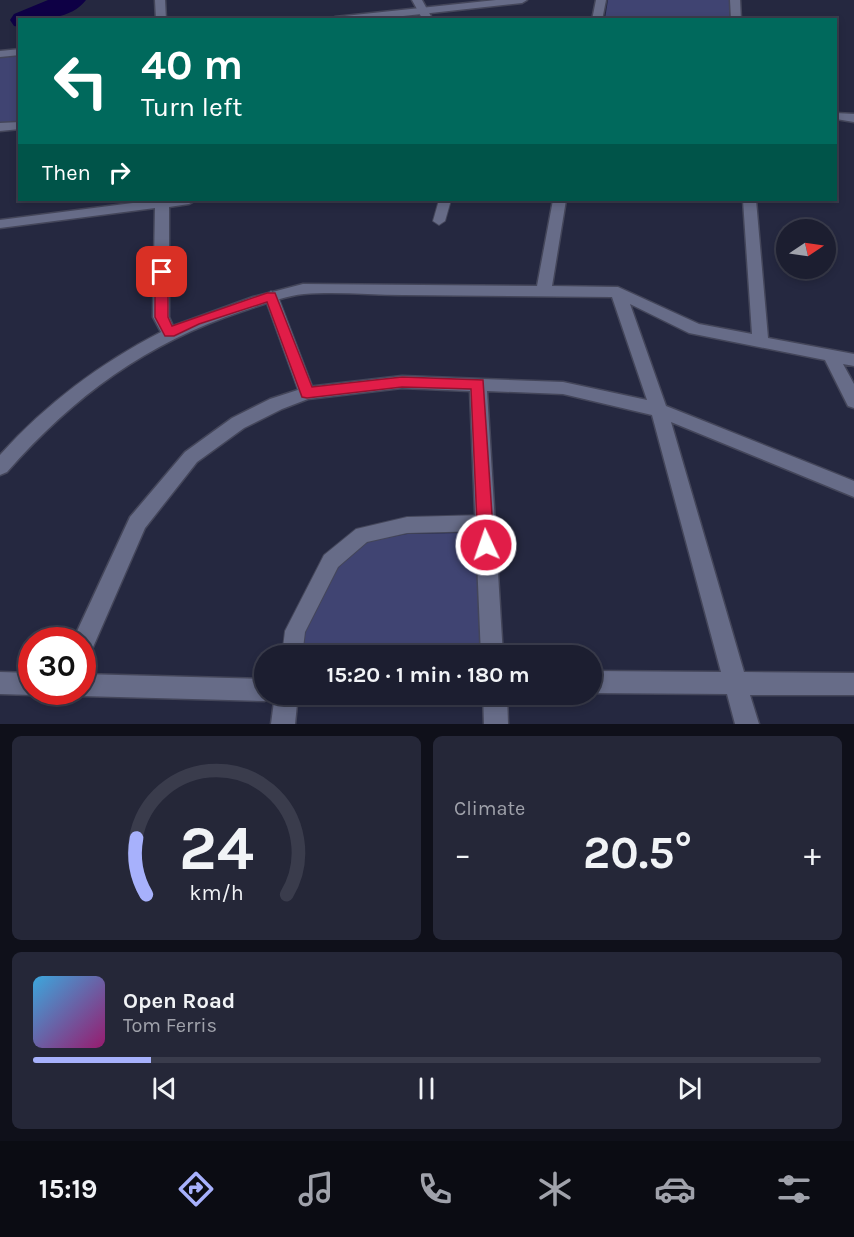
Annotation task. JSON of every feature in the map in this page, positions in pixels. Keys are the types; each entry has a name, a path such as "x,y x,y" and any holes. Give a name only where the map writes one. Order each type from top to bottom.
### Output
{"street":[{"path":"160,0 161,18"},
{"path":"417,0 425,15"},
{"path":"371,18 425,15 522,0"},
{"path":"597,18 601,0"},
{"path":"735,0 736,18"},
{"path":"0,54 18,52"},
{"path":"837,116 854,118"},
{"path":"0,127 18,125"},
{"path":"0,224 162,201 161,317 169,333"},
{"path":"544,291 560,201"},
{"path":"750,201 760,341"},
{"path":"0,467 40,422 75,391 169,333 195,321 271,296 303,289 618,292 695,329 854,360"},
{"path":"618,292 658,410 747,724"},
{"path":"831,356 854,401"},
{"path":"90,627 137,523 191,457 238,423 276,404 307,393 402,382 563,388 658,410 854,489"},
{"path":"478,384 491,645"},
{"path":"602,682 854,684"},
{"path":"0,684 18,684"},
{"path":"96,685 254,690"},
{"path":"283,724 286,705"},
{"path":"495,705 496,724"}],"lane":[{"path":"439,221 445,201"},
{"path":"271,296 307,393"},
{"path":"293,645 295,631 331,561 362,535 407,525 485,523"}],"shaded area":[{"path":"608,0 729,0 730,18 605,18"},
{"path":"18,55 18,121 0,123 0,57"},
{"path":"462,533 476,542 482,645 302,645 303,632 337,565 364,542 407,534"}],"waterway":[{"path":"29,18 72,0"}],"route":[{"path":"162,272 161,317 169,333 195,321 271,296 307,393 402,382 478,384 486,545"}]}
